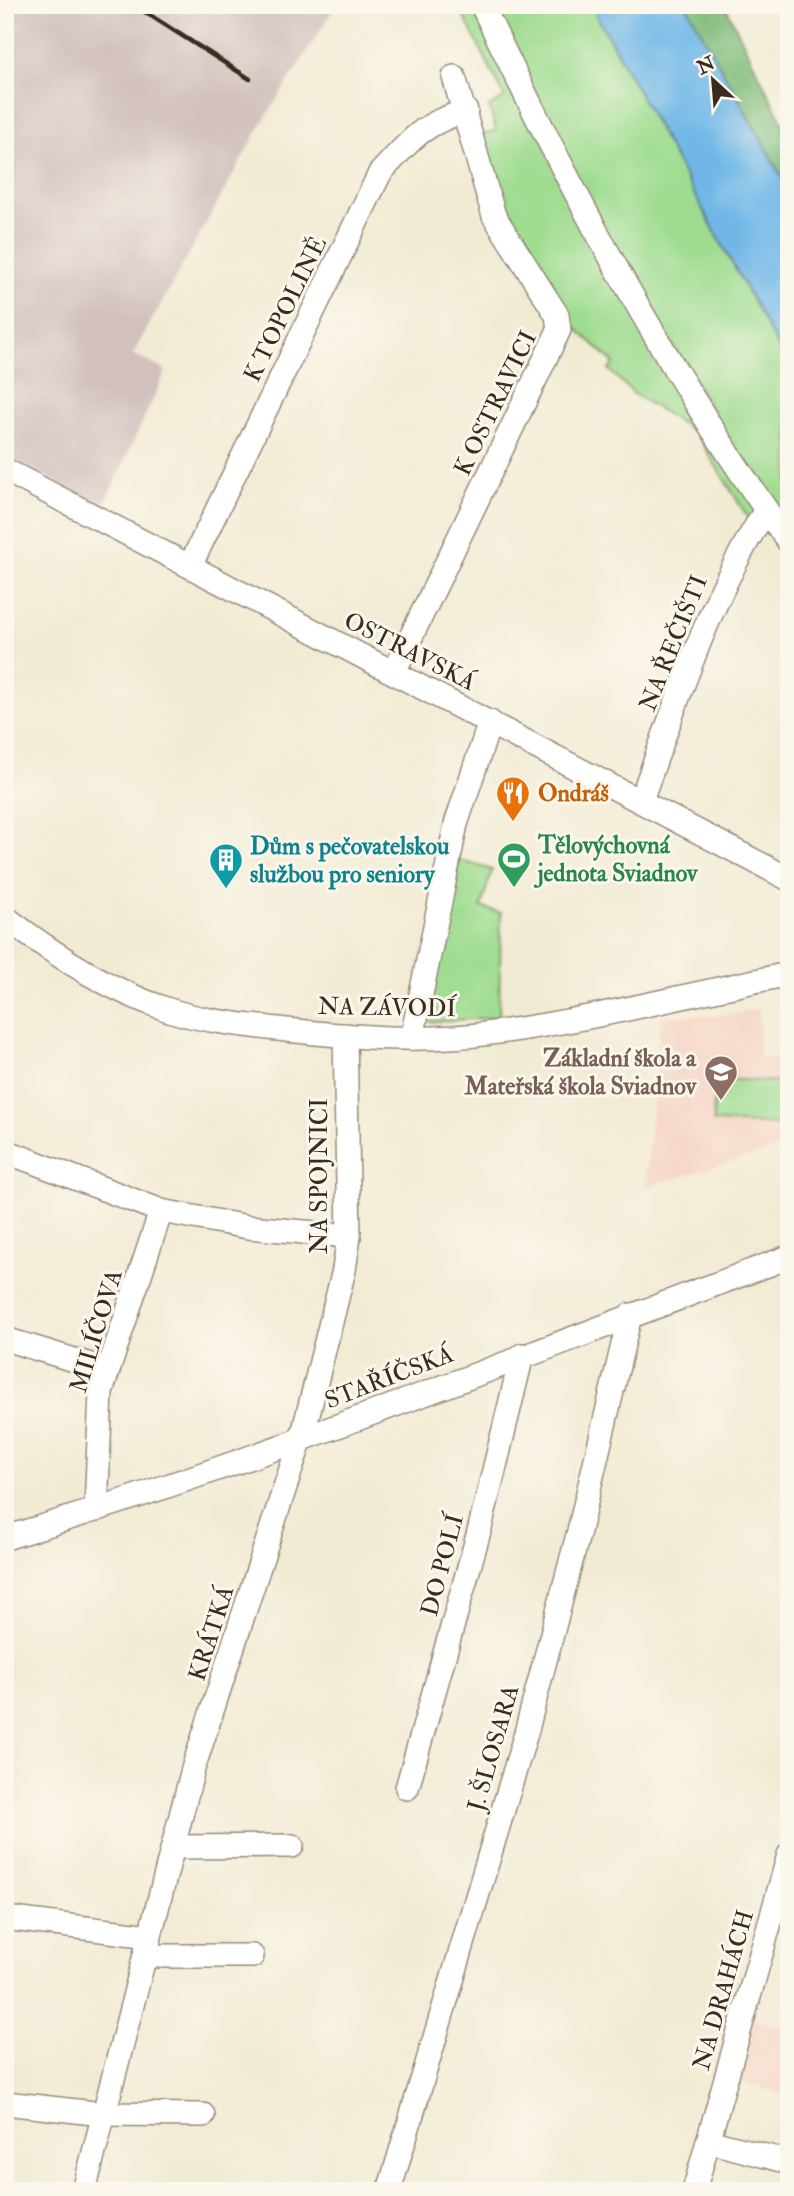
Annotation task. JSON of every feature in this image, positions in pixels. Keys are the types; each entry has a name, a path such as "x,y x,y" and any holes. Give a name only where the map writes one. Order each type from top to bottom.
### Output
{"street":[{"path":"482,5 538,123 623,284 789,542"},
{"name":"K OSTRAVICI","path":"394,672 559,330 556,315 494,216 466,111 454,77"},
{"name":"K TOPOLINĚ","path":"190,566 380,173 418,132 437,120 466,111"},
{"name":"OSTRAVSKÁ","path":"5,470 789,879"},
{"name":"NA ŘEČIŠTI","path":"642,800 687,674 736,556 766,510"},
{"path":"412,1038 456,824 490,722"},
{"name":"NA ZÁVODÍ","path":"5,917 36,941 109,985 165,1009 217,1022 345,1035 412,1038 491,1034 789,974"},
{"name":"NA SPOJNICI","path":"301,1438 342,1282 349,1236 345,1035"},
{"path":"5,1151 161,1211 248,1227 349,1236"},
{"name":"MILÍČOVA","path":"96,1510 101,1392 161,1211"},
{"name":"STAŘÍČSKÁ","path":"5,1538 96,1510 301,1438 789,1257"},
{"name":"J. ŠLOSARA","path":"389,2191 526,1733 579,1531 630,1315"},
{"path":"5,1339 107,1370"},
{"name":"DO POLÍ","path":"407,1788 480,1528 522,1355"},
{"name":"KRÁTKÁ","path":"84,2191 193,1769 301,1438"},
{"path":"174,1847 292,1846"},
{"name":"NA DRAHÁCH","path":"694,2191 789,1854"},
{"path":"5,1918 148,1946 252,1955"},
{"path":"5,2103 103,2114 203,2115"},
{"path":"708,2141 789,2162"}],"shaded area":[{"path":"5,5 336,5 258,130 133,354 166,371 103,507 5,455"},
{"name":"Základní škola a Mateřská škola Sviadnov","path":"759,1009 760,1058 789,1058 789,1145 645,1187 661,1015 718,1016"},
{"path":"751,2018 789,2028 789,2096 734,2080"}],"green space":[{"path":"458,5 477,5 759,508 750,521 695,432 634,394 609,370 614,363 568,321 499,210 479,136 496,130 489,107 505,97"},
{"path":"489,5 591,5 789,367 789,521 786,523 758,487 588,204"},
{"path":"686,5 725,5 789,136 789,190"},
{"path":"453,858 492,870 481,907 501,913 499,1017 431,1022 423,1016"},
{"path":"715,1079 786,1082 784,1125 713,1122"}],"water":[{"path":"591,5 686,5 789,190 789,367"}],"railway":[{"path":"134,5 250,79"}],"place":[{"name":"Ondráš","path":"513,823"},
{"name":"Tělovýchovná jednota Sviadnov","path":"514,889"},
{"name":"Dům s pečovatelskou službou pro seniory","path":"226,890"},
{"name":"Základní škola a Mateřská škola Sviadnov","path":"721,1102"}]}
